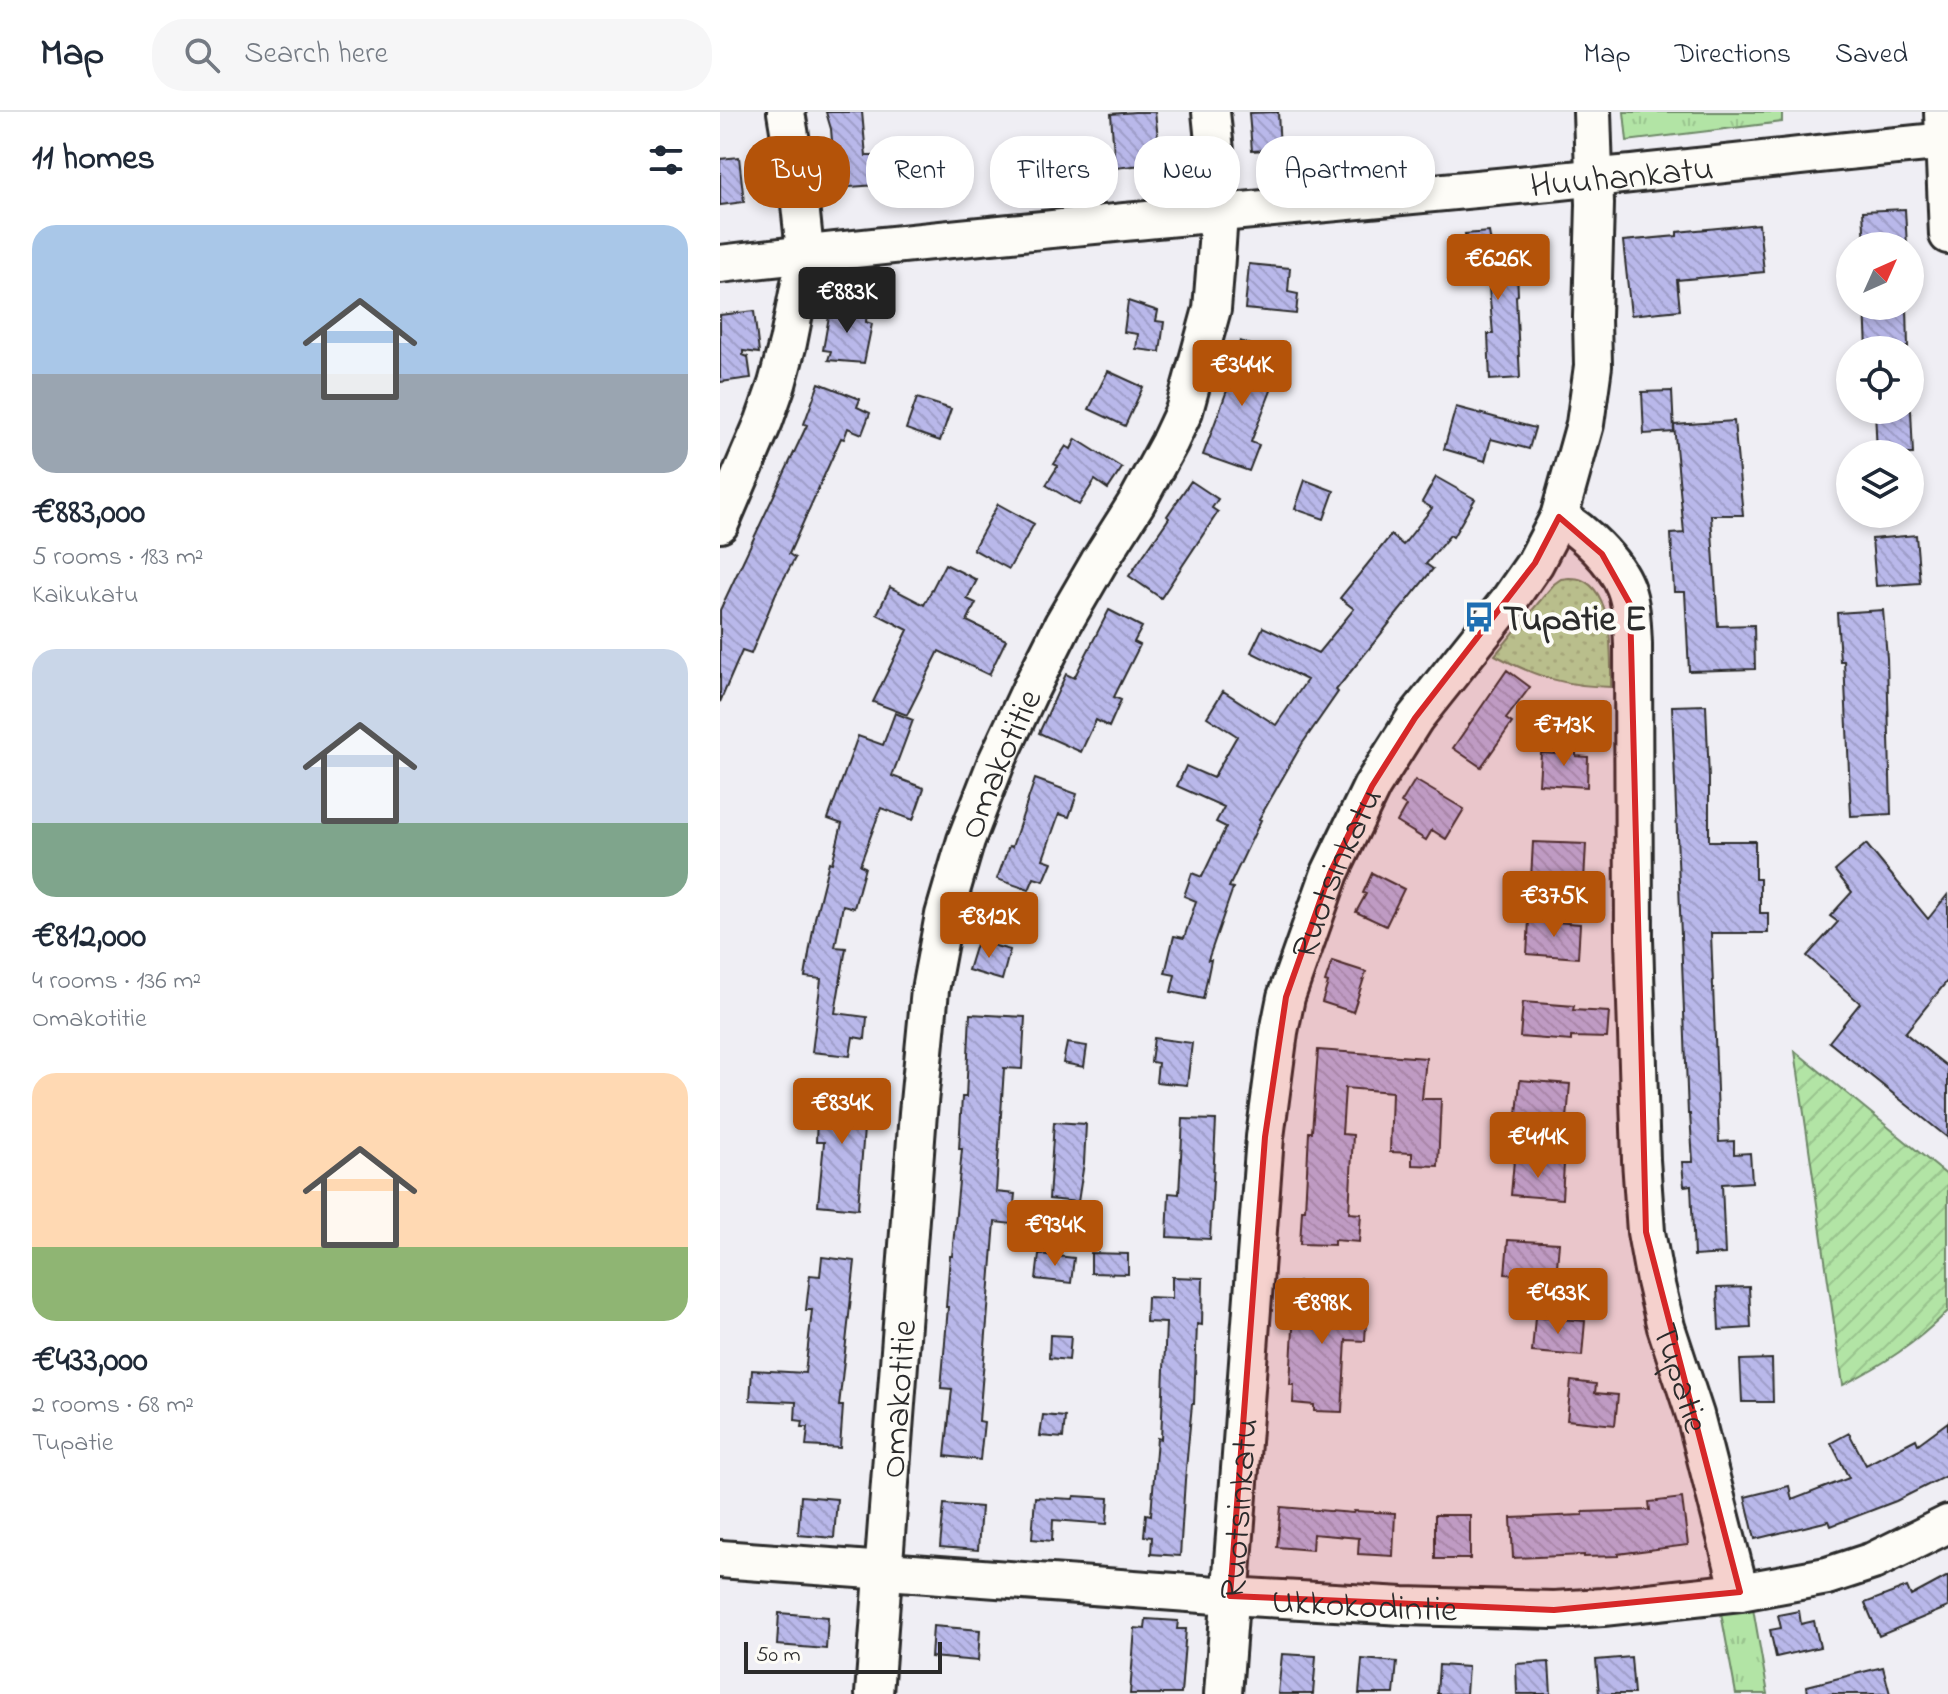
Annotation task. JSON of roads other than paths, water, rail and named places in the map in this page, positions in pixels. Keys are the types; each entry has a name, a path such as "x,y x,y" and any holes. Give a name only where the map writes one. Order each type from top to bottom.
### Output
{"street":[{"path":"720,524 777,384 805,254 786,112"},
{"name":"Omakotitie","path":"874,1694 919,1098 930,990 944,915 966,840 996,763 1030,690 1063,624 1137,502 1184,411 1212,309 1220,200 1211,112"},
{"name":"Ruotsinkatu","path":"1223,1694 1265,1137 1279,1032 1289,986 1330,873 1372,786 1415,718 1510,599 1535,563 1559,517 1585,424 1593,366 1592,112"},
{"path":"1945,131 1948,235"},
{"name":"Huuhankatu","path":"720,264 1594,177 1945,131"},
{"name":"Tupatie","path":"1559,517 1575,526 1609,562 1625,586 1630,604 1633,644 1634,939 1646,1232 1666,1327 1695,1415 1740,1592"},
{"name":"Ukkokodintie","path":"720,1559 1230,1596 1554,1610 1740,1592 1827,1576 1873,1561 1948,1524"}],"place":[{"name":"Tupatie E","path":"1479,617"}]}
